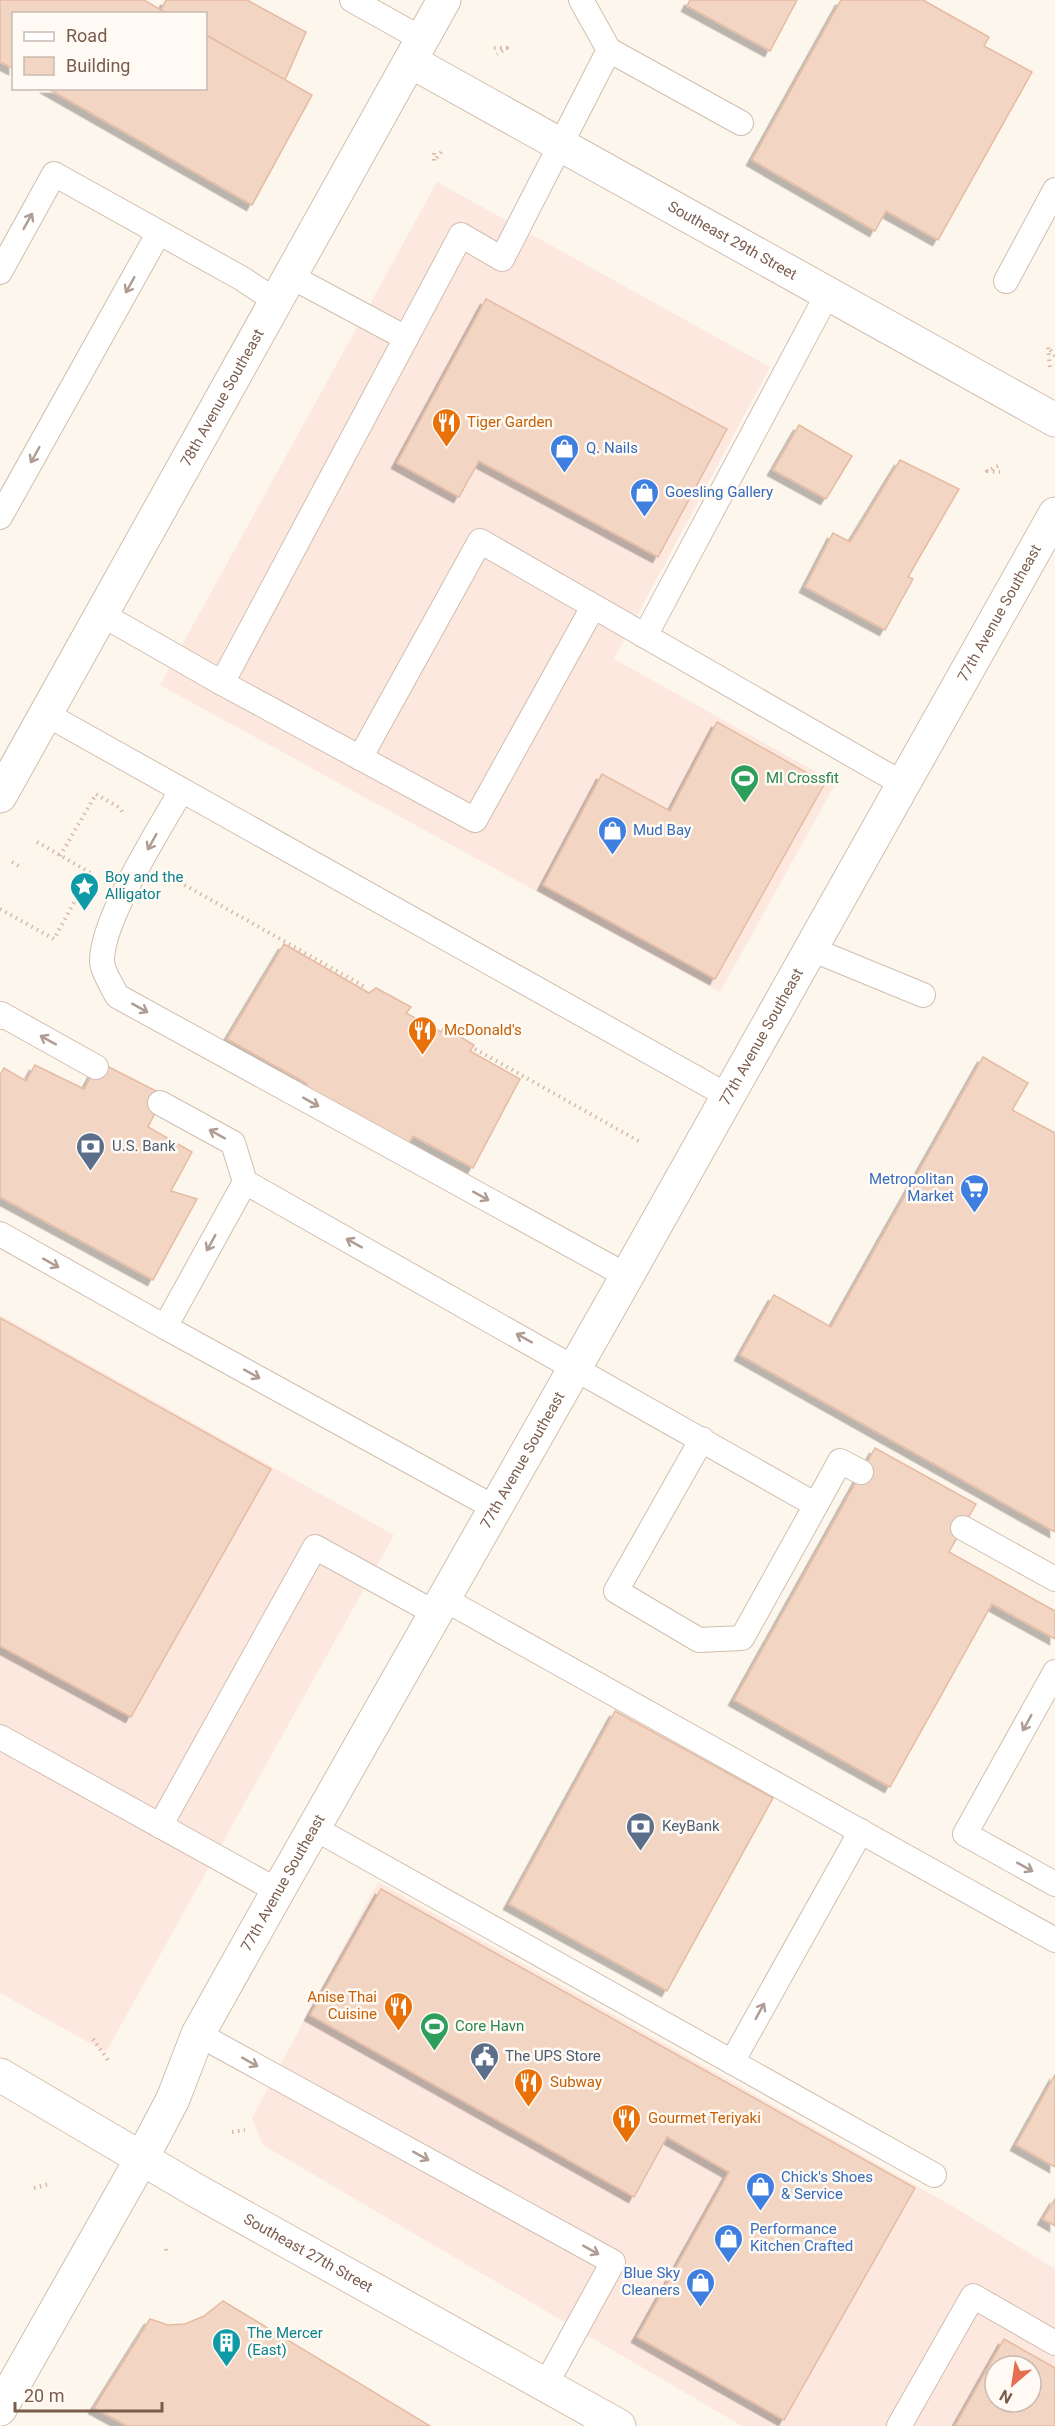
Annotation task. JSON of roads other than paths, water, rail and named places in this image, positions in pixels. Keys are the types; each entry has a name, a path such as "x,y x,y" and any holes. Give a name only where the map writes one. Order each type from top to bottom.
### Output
{"street":[{"name":"78th Avenue Southeast","path":"0,796 444,0"},
{"name":"Southeast 29th Street","path":"416,50 561,144 1055,420"},
{"name":"77th Avenue Southeast","path":"0,2409 142,2158 173,2099 198,2034 1055,514"},
{"name":"Southeast 27th Street","path":"0,2075 197,2191 619,2426"}],"lane":[{"path":"352,0 416,50"},
{"path":"580,0 609,50 741,123"},
{"path":"222,683 460,235 501,259 609,50"},
{"path":"0,272 54,174 158,234 241,278 283,288 406,339"},
{"path":"1006,281 1055,190"},
{"path":"0,517 158,234"},
{"path":"645,636 828,293"},
{"path":"360,758 480,541 903,784"},
{"path":"101,614 222,683 475,820 593,607"},
{"path":"46,714 728,1096"},
{"path":"181,791 141,861 107,930 102,964 117,996 627,1276"},
{"path":"811,948 923,995"},
{"path":"0,1017 1,1014 96,1067"},
{"path":"160,1103 233,1143 245,1182 576,1366 816,1504"},
{"path":"165,1327 245,1182"},
{"path":"0,1234 495,1508"},
{"path":"702,1439 616,1591 699,1640 742,1638 840,1461 861,1472"},
{"path":"963,1528 1055,1579"},
{"path":"160,1826 315,1547 440,1606 861,1831 1055,1940"},
{"path":"1055,1672 965,1834 1055,1884"},
{"path":"0,1737 278,1891"},
{"path":"314,1828 934,2175"},
{"path":"732,2062 861,1831"},
{"path":"198,2034 613,2262 546,2384"},
{"path":"899,2426 973,2296 1055,2343"}],"place":[{"name":"Tiger Garden","path":"446,448"},
{"name":"Q. Nails","path":"565,474"},
{"name":"Goesling Gallery","path":"644,518"},
{"name":"MI Crossfit","path":"745,804"},
{"name":"Mud Bay","path":"612,856"},
{"name":"Boy and the Alligator","path":"84,912"},
{"name":"McDonald's","path":"423,1056"},
{"name":"U.S. Bank","path":"91,1172"},
{"name":"Metropolitan Market","path":"975,1214"},
{"name":"KeyBank","path":"641,1852"},
{"name":"Anise Thai Cuisine","path":"398,2032"},
{"name":"Core Havn","path":"434,2052"},
{"name":"The UPS Store","path":"484,2082"},
{"name":"Subway","path":"529,2108"},
{"name":"Gourmet Teriyaki","path":"627,2144"},
{"name":"Chick's Shoes & Service","path":"760,2212"},
{"name":"Performance Kitchen Crafted","path":"729,2264"},
{"name":"Blue Sky Cleaners","path":"701,2308"},
{"name":"The Mercer (East)","path":"226,2368"}]}
